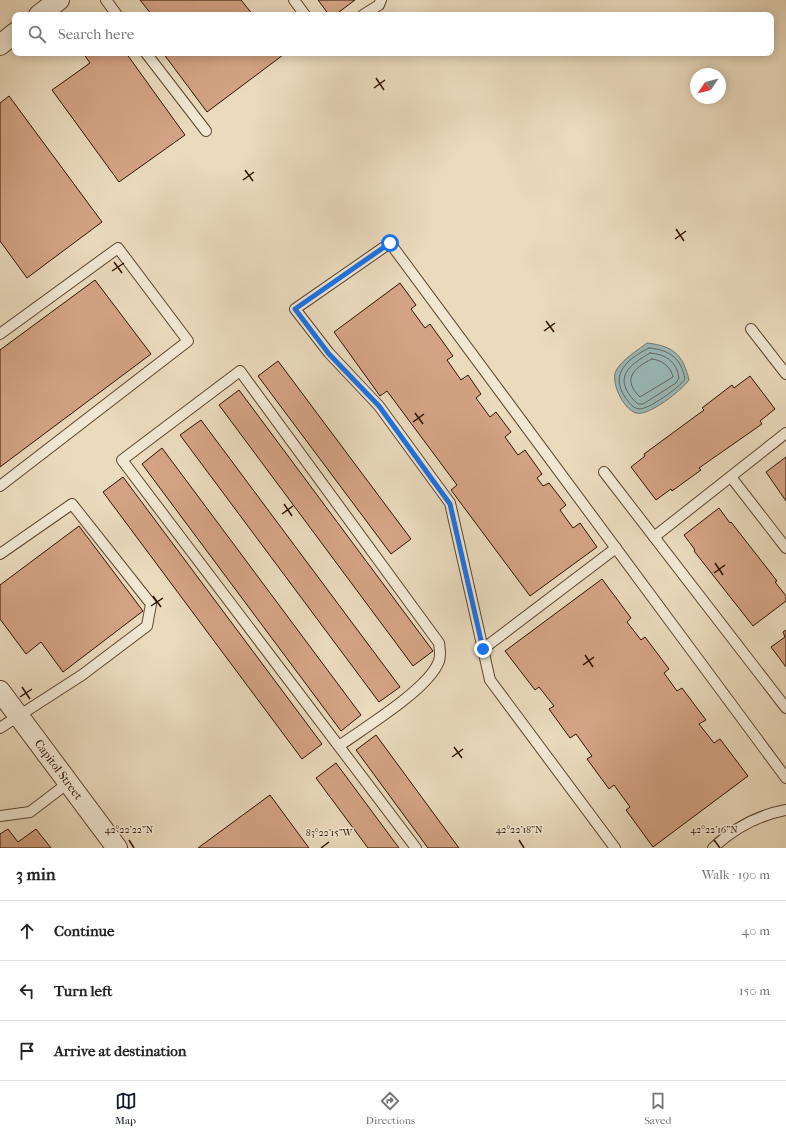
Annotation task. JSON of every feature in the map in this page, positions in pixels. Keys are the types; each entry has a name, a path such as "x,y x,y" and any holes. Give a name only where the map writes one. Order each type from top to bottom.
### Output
{"street":[{"path":"43,12 59,0"},
{"path":"0,45 12,35"},
{"name":"Capitol Street","path":"0,691 117,848"}],"lane":[{"path":"106,0 116,12"},
{"path":"294,0 303,12"},
{"path":"368,12 379,5 381,0"},
{"path":"148,56 206,131"},
{"path":"615,848 490,680 450,504 379,406 329,354 295,309 390,243 786,778"},
{"path":"0,334 118,248 188,341 0,486"},
{"path":"751,329 786,374"},
{"path":"339,746 420,687 438,662 441,654 439,643 240,371 122,460 416,848"},
{"path":"654,537 786,433"},
{"path":"604,472 786,708"},
{"path":"731,477 786,548"},
{"path":"0,554 72,504 151,604 147,626 82,675 0,728"},
{"path":"483,649 616,548"},
{"path":"0,816 30,812 68,783"},
{"path":"713,848 749,823 773,812 786,810"}],"water":[{"path":"647,343 656,344 671,349 676,353 684,364 689,380 672,396 656,407 648,411 636,413 626,406 622,400 616,387 615,374 623,361"}],"building":[{"path":"140,0 241,0 251,12 150,12"},
{"path":"318,0 355,0 339,12 327,12"},
{"path":"85,56 128,56 185,135 119,182 52,90 90,63"},
{"path":"165,56 282,56 207,112"},
{"path":"9,96 102,222 27,278 0,241 0,103"},
{"path":"95,280 151,354 0,467 0,350"},
{"path":"400,283 416,305 411,309 425,328 430,324 453,356 447,360 461,380 468,375 481,394 476,398 490,417 496,412 511,432 505,437 518,455 525,450 542,474 537,478 543,486 549,483 566,505 560,510 573,528 580,523 597,547 530,596 451,490 457,485 387,391 380,396 334,332"},
{"path":"278,361 411,539 391,554 258,376"},
{"path":"750,376 775,409 760,421 762,424 699,468 701,470 672,491 671,489 656,500 631,467 645,456 644,454 704,410 702,408 732,385 734,388"},
{"path":"239,390 433,651 413,666 219,405"},
{"path":"201,420 400,687 379,702 180,435"},
{"path":"162,448 361,715 341,731 142,464"},
{"path":"786,457 786,501 766,472"},
{"path":"123,477 322,744 302,759 103,492"},
{"path":"719,508 777,581 775,582 786,596 786,601 753,626 694,551 695,550 684,535"},
{"path":"79,526 143,611 63,672 41,642 26,654 0,619 0,585"},
{"path":"602,579 631,618 627,622 641,640 645,637 669,669 664,673 677,691 682,688 706,720 699,724 714,743 720,739 748,776 653,847 626,810 630,807 614,785 609,789 587,759 592,756 576,734 570,738 549,709 554,706 539,687 535,690 505,651"},
{"path":"786,630 786,667 771,647 785,637 783,632"},
{"path":"376,735 459,848 428,848 356,750"},
{"path":"336,763 399,848 368,848 316,778"},
{"path":"270,795 309,848 198,848"},
{"path":"8,829 18,842 36,829 51,848 0,848 0,834"}],"route":[{"path":"390,243 295,309 329,354 379,406 450,504 483,649"}]}
